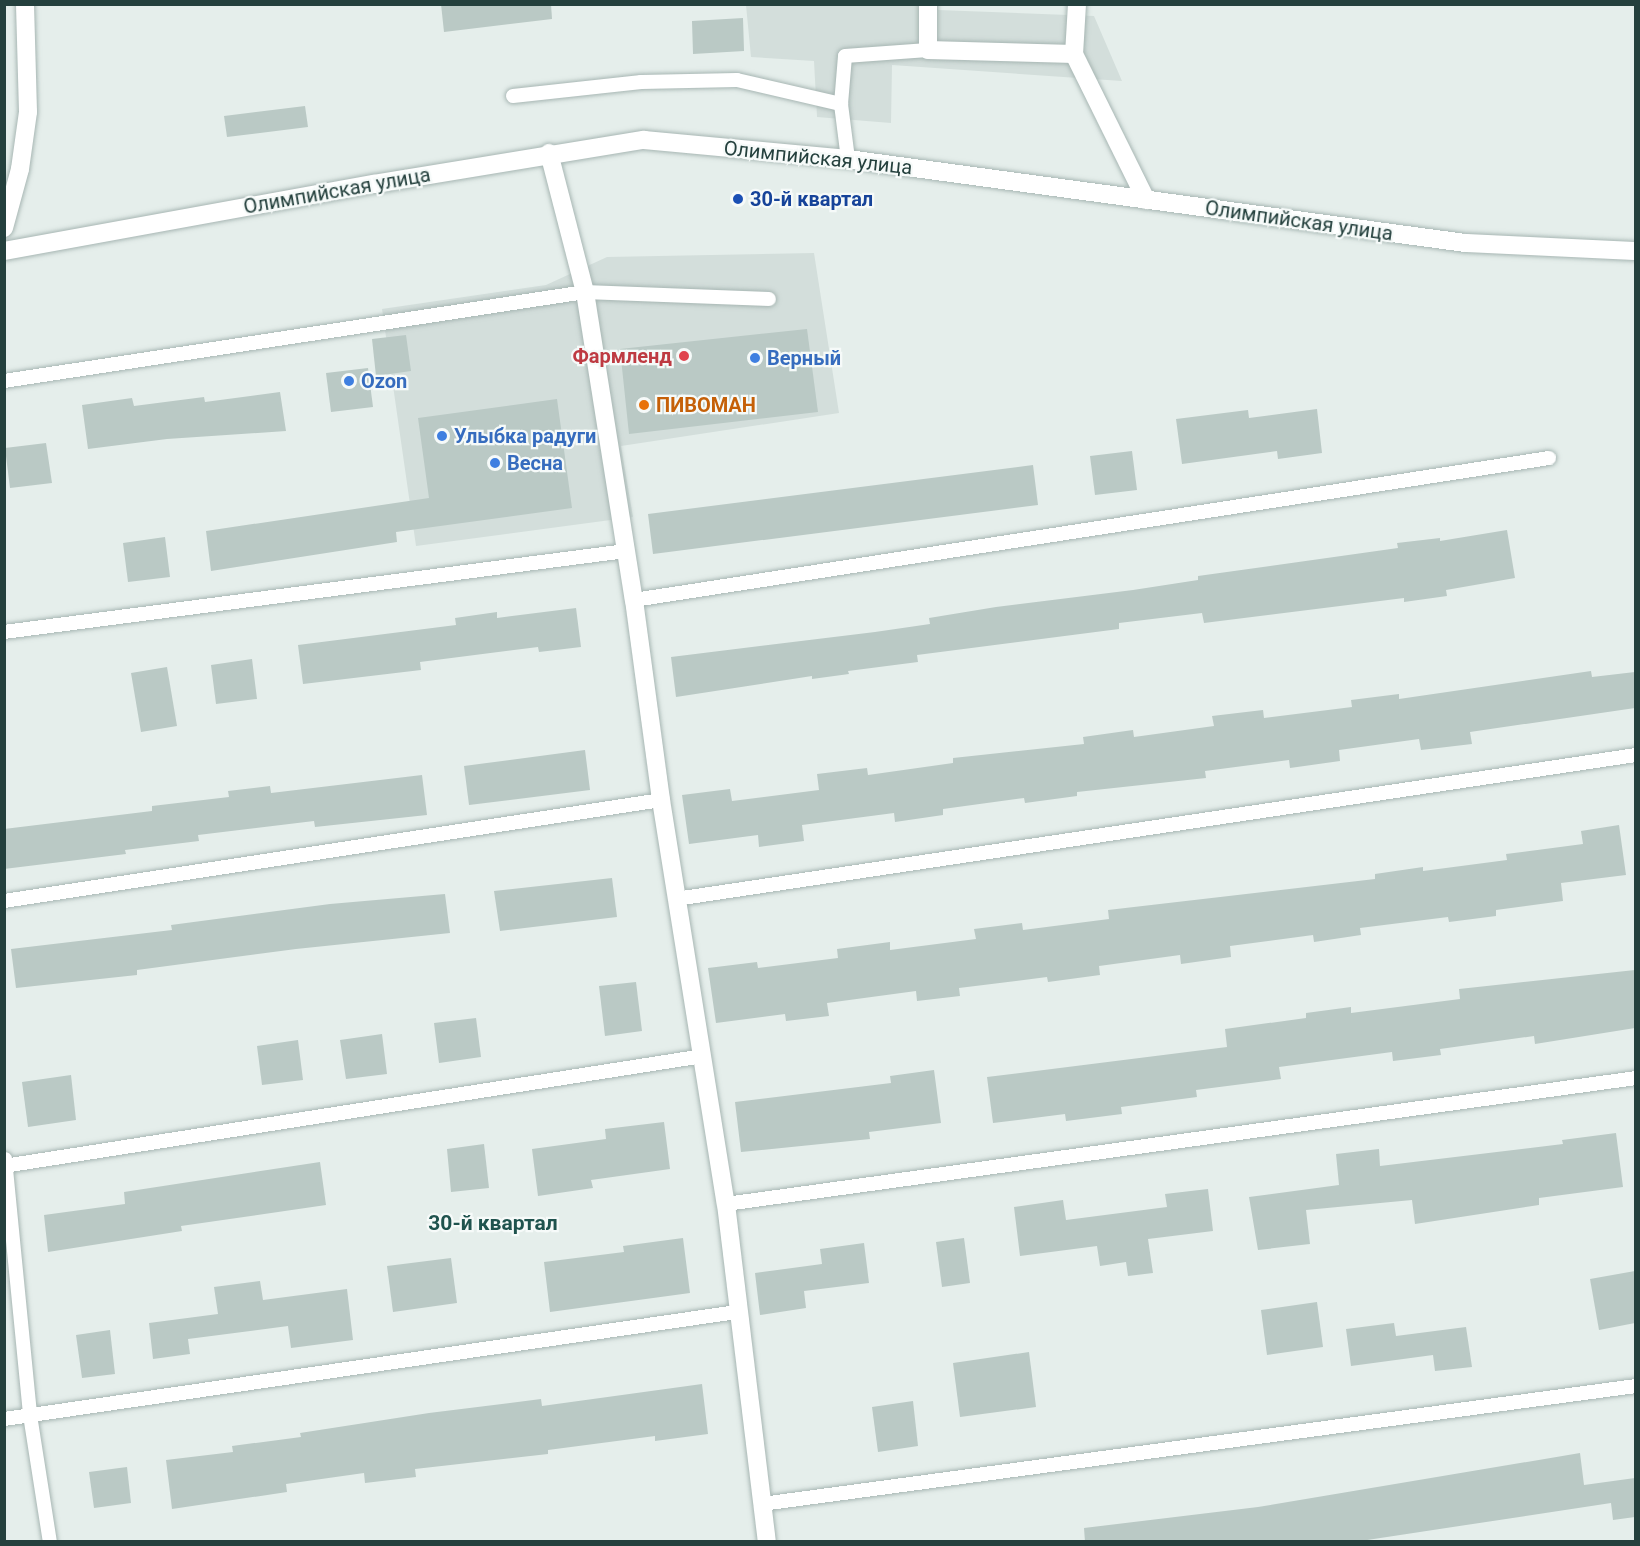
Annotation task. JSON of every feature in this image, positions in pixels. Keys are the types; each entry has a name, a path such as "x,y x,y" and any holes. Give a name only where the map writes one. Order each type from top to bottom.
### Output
{"street":[{"path":"4,228 11,185 28,112 25,4"},
{"path":"928,4 928,50 1074,54"},
{"path":"1077,4 1074,54 1146,200"},
{"name":"Олимпийская улица","path":"4,251 549,153 644,140 848,159 1465,243 1635,250"},
{"path":"549,153 585,292 634,600 660,800 726,1204 737,1312 767,1542"}],"lane":[{"path":"848,159 841,104 845,56 928,50"},
{"path":"513,96 641,82 737,80 841,104"},
{"path":"4,381 585,292 769,299"},
{"path":"634,600 1550,458"},
{"path":"4,632 626,551"},
{"path":"676,899 1635,755"},
{"path":"4,901 660,800"},
{"path":"50,1542 30,1415 5,1163 703,1056"},
{"path":"726,1204 1635,1077"},
{"path":"4,1419 737,1312"},
{"path":"762,1504 1635,1386"}],"shaded area":[{"path":"937,4 938,10 1094,16 1122,81 892,65 891,123 817,117 814,61 751,57 746,5"},
{"path":"814,253 839,413 621,446 633,517 416,546 382,309 546,285 607,257"}],"building":[{"path":"441,4 551,4 552,19 444,32"},
{"path":"743,18 744,51 693,54 692,21"},
{"path":"305,106 308,127 227,137 224,116"},
{"path":"807,329 818,412 629,434 620,349"},
{"path":"406,335 411,371 376,376 372,339"},
{"path":"368,368 373,407 331,412 326,373"},
{"path":"280,392 286,431 167,439 88,449 82,405 132,398 134,406 204,397 205,402"},
{"name":"Весна","path":"557,399 572,508 396,532 397,542 211,571 206,531 429,498 418,418"},
{"path":"1317,409 1322,453 1278,459 1277,451 1182,464 1176,419 1248,410 1249,418"},
{"path":"46,443 52,483 10,488 5,448"},
{"path":"1132,451 1137,490 1095,495 1090,456"},
{"path":"1033,465 1038,505 653,554 648,514"},
{"path":"1507,530 1515,578 1446,590 1447,596 1404,602 1404,598 1204,623 1202,613 1119,623 1119,629 917,655 918,662 848,671 849,674 812,679 812,676 676,697 671,657 930,624 929,618 996,607 1133,590 1198,580 1198,576 1398,548 1397,543 1440,538 1440,541"},
{"path":"165,537 170,577 128,582 123,543"},
{"path":"576,608 581,647 539,652 538,647 420,662 421,670 303,684 298,645 456,625 455,618 497,612 497,618"},
{"path":"252,659 257,699 216,704 211,665"},
{"path":"167,667 177,726 141,732 131,673"},
{"path":"1591,671 1592,677 1635,672 1635,708 1470,732 1472,744 1421,750 1419,739 1339,750 1340,761 1290,768 1289,760 1205,771 1206,778 1077,792 1077,796 1025,803 1024,798 943,809 943,815 895,822 894,813 802,825 804,841 759,847 758,835 689,844 682,795 730,789 732,801 819,790 817,774 867,768 868,775 953,763 953,758 1084,744 1083,737 1133,730 1134,737 1214,726 1212,716 1263,710 1264,718 1352,707 1351,700 1399,694 1399,699"},
{"path":"585,750 590,790 469,805 464,766"},
{"path":"422,775 427,815 315,827 314,821 198,835 199,841 125,850 126,854 4,869 4,829 152,811 152,806 229,797 228,791 270,786 271,793"},
{"path":"1619,825 1626,875 1561,883 1563,901 1496,910 1496,916 1449,922 1448,917 1360,928 1361,935 1314,942 1313,935 1230,946 1231,957 1181,964 1180,955 1099,966 1100,975 1048,982 1047,977 959,988 960,996 917,1001 916,991 827,1003 829,1016 786,1021 785,1014 716,1023 708,968 757,962 758,968 838,958 837,949 890,942 890,950 976,939 974,929 1022,923 1023,930 1109,919 1108,910 1375,879 1375,874 1423,867 1423,871 1507,860 1506,854 1583,844 1581,831"},
{"path":"612,878 617,917 500,931 494,891"},
{"path":"445,894 450,933 296,949 137,970 137,975 16,988 11,949 172,930 171,925 330,904"},
{"path":"1635,970 1635,1028 1535,1044 1534,1036 1440,1049 1441,1055 1393,1061 1392,1052 1279,1067 1281,1079 1196,1090 1197,1097 1121,1107 1122,1114 1066,1121 1065,1114 993,1123 987,1077 1227,1047 1225,1029 1306,1018 1306,1013 1351,1007 1351,1013 1460,999 1459,989"},
{"path":"636,982 642,1031 605,1036 599,986"},
{"path":"476,1018 481,1057 439,1063 434,1023"},
{"path":"382,1034 387,1074 346,1079 340,1040"},
{"path":"298,1040 303,1080 262,1085 257,1046"},
{"path":"934,1070 941,1123 869,1132 870,1139 741,1152 735,1102 891,1083 890,1076"},
{"path":"71,1075 76,1120 28,1127 22,1082"},
{"path":"664,1122 670,1169 591,1180 593,1188 538,1196 532,1149 606,1139 605,1129"},
{"path":"1616,1133 1623,1187 1539,1198 1539,1205 1415,1224 1412,1200 1306,1210 1310,1244 1258,1250 1249,1197 1339,1185 1336,1154 1379,1149 1380,1166 1563,1144 1562,1140"},
{"path":"484,1144 489,1188 451,1192 447,1149"},
{"path":"320,1162 326,1205 181,1226 182,1231 48,1252 44,1215 125,1204 124,1192"},
{"path":"1208,1189 1213,1231 1148,1239 1153,1273 1128,1276 1126,1262 1100,1266 1097,1246 1020,1256 1014,1207 1063,1200 1066,1220 1167,1207 1165,1194"},
{"path":"683,1238 690,1293 550,1312 544,1262 624,1252 623,1246"},
{"path":"964,1238 970,1283 942,1287 936,1242"},
{"path":"864,1243 869,1283 804,1291 806,1308 760,1315 755,1273 822,1264 820,1249"},
{"path":"451,1258 457,1303 393,1312 387,1266"},
{"path":"1635,1271 1635,1323 1599,1330 1590,1279"},
{"path":"260,1281 263,1300 347,1289 353,1340 291,1348 288,1326 188,1339 190,1354 153,1359 149,1323 218,1314 214,1287"},
{"path":"1317,1302 1323,1347 1267,1355 1261,1310"},
{"path":"1394,1323 1396,1336 1466,1327 1472,1367 1435,1371 1433,1355 1351,1366 1346,1329"},
{"path":"110,1330 115,1374 82,1378 76,1335"},
{"path":"1029,1352 1036,1407 960,1417 953,1363"},
{"path":"702,1384 708,1434 655,1441 655,1436 548,1450 548,1454 415,1469 416,1477 365,1483 364,1473 286,1484 287,1492 172,1509 166,1460 233,1452 232,1446 301,1437 300,1433 429,1413 541,1399 542,1406"},
{"path":"913,1401 918,1446 878,1452 872,1407"},
{"path":"1580,1453 1584,1485 1635,1478 1635,1517 1613,1520 1611,1503 1354,1542 1085,1542 1084,1528 1258,1507"},
{"path":"127,1467 131,1503 94,1508 89,1472"}],"place":[{"name":"30-й квартал","path":"738,199"},
{"name":"Фармленд","path":"684,356"},
{"name":"Верный","path":"755,358"},
{"name":"Ozon","path":"349,381"},
{"name":"ПИВОМАН","path":"644,405"},
{"name":"Улыбка радуги","path":"442,436"},
{"name":"Весна","path":"495,463"}],"district":[{"name":"30-й квартал","path":"493,1223"}]}
